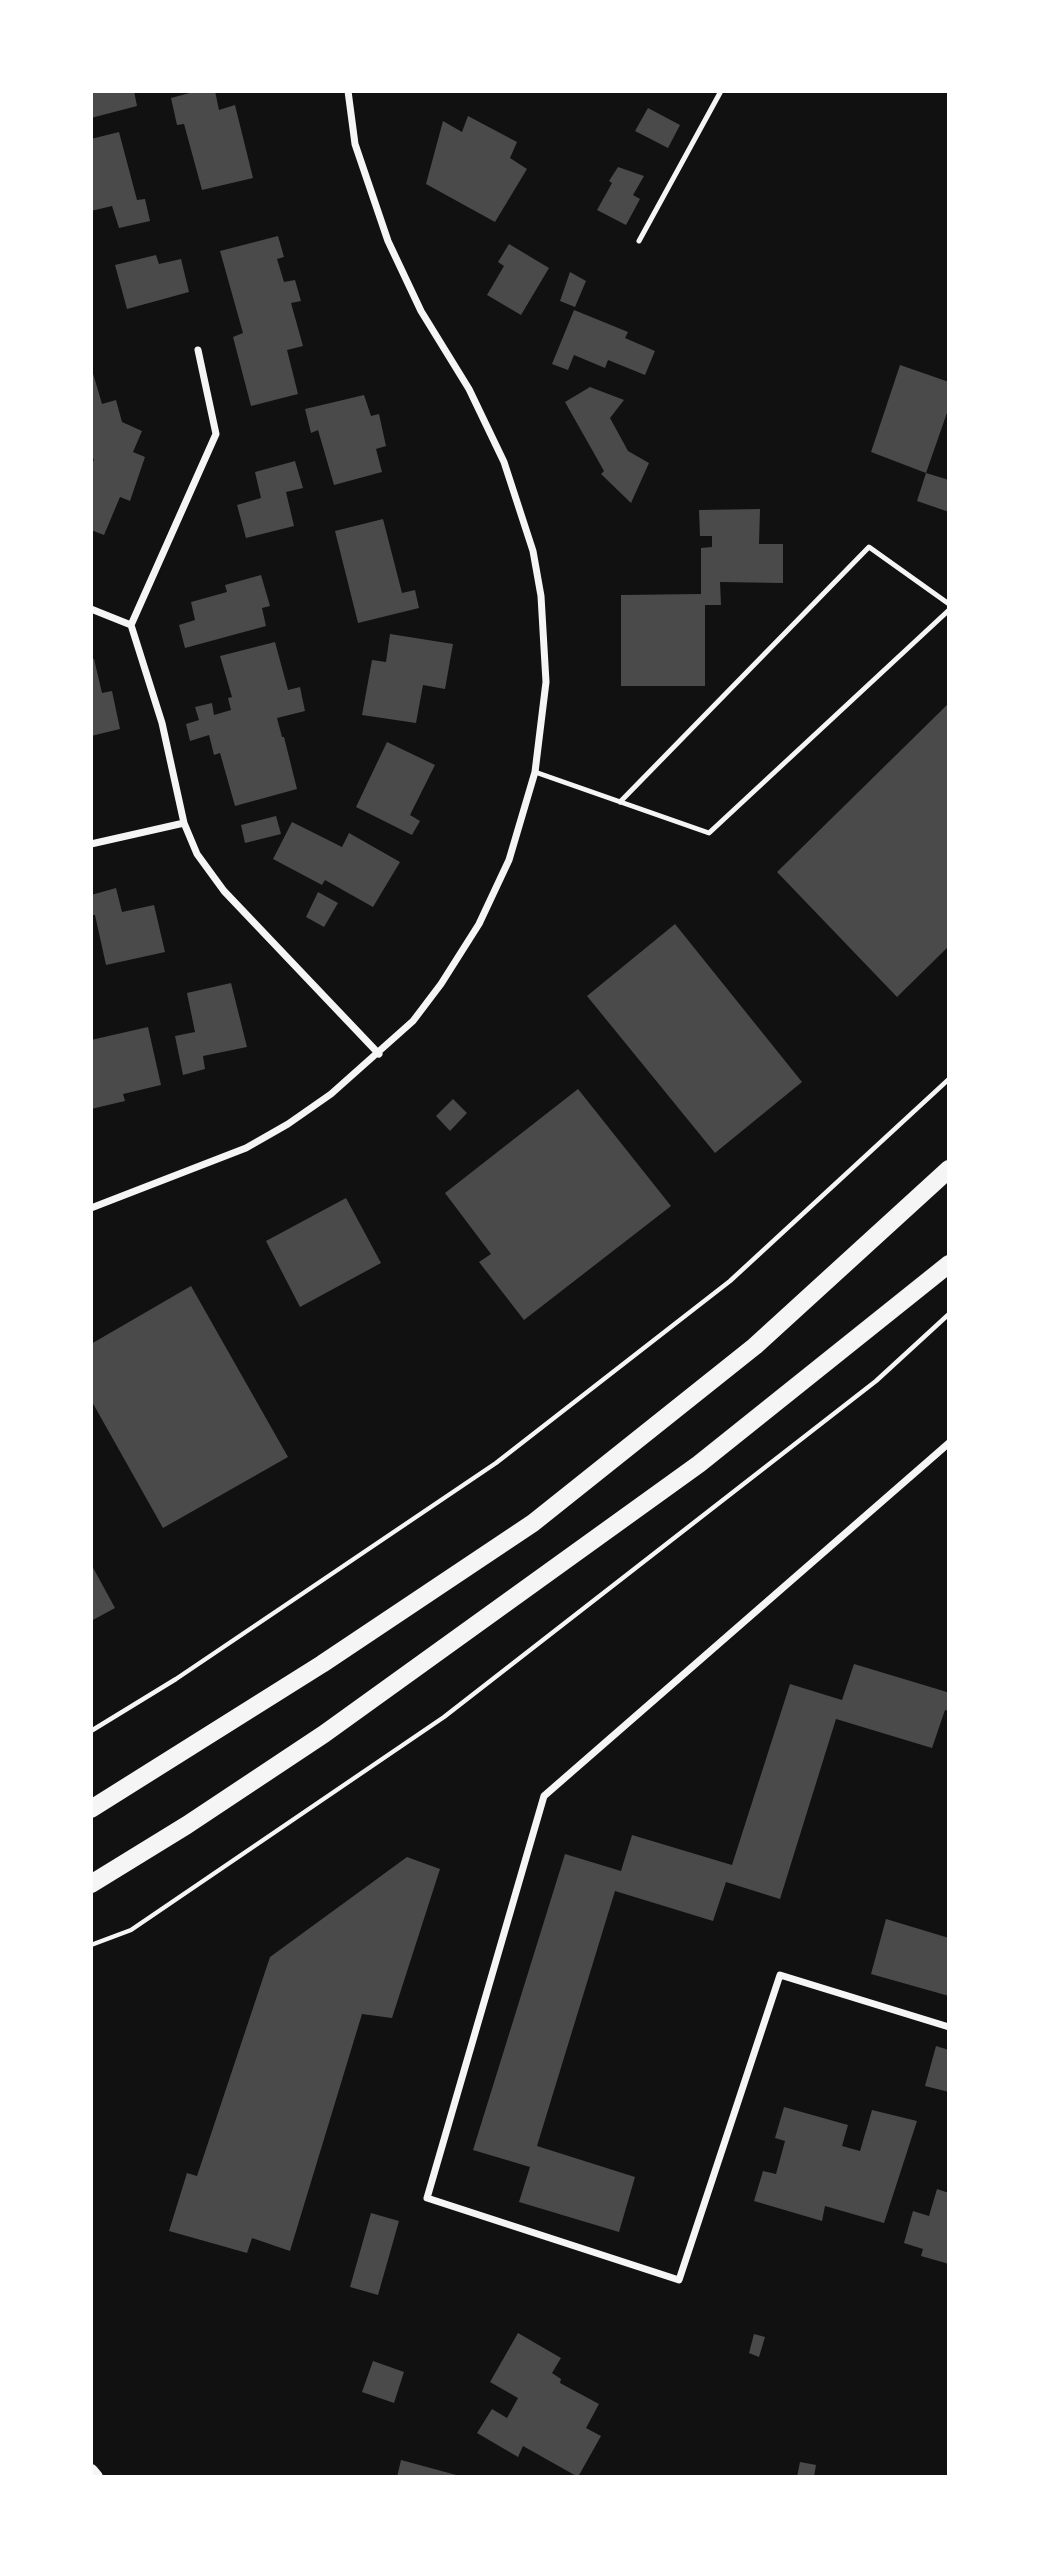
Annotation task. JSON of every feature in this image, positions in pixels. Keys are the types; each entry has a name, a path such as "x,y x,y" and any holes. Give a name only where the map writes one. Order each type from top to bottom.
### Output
{"main road":[{"path":"91,1809 322,1664 533,1523 755,1346 949,1169"},
{"path":"91,1884 187,1825 324,1734 676,1481 949,1264"},
{"path":"91,2471 96,2477"}],"street":[{"path":"91,1208 246,1148 288,1125 379,1054 413,1021 441,984 479,924 509,860 535,772 546,682 541,596 533,551 504,462 469,389 421,311 388,242 355,144 348,91"},
{"path":"198,350 216,434 131,625 162,723 184,823 197,854 224,891 379,1054"},
{"path":"91,608 131,625"},
{"path":"91,844 184,823"},
{"path":"949,1443 544,1796 428,2198 679,2280 780,1975 949,2027"}],"lane":[{"path":"639,240 721,91"},
{"path":"620,802 869,547 949,604"},
{"path":"535,772 709,833 949,610"}],"path":[{"path":"91,1731 176,1679 496,1464 730,1282 949,1079"},
{"path":"91,1945 131,1930 444,1717 876,1381 949,1314"}],"building":[{"path":"91,91 134,91 137,106 91,118"},
{"path":"197,91 215,91 219,110 235,105 253,178 202,190 184,124 177,125 171,98"},
{"path":"648,108 680,125 668,148 635,131"},
{"path":"468,116 517,142 510,158 527,169 495,222 426,184 443,121 462,132"},
{"path":"119,132 137,200 145,199 150,221 119,228 112,206 91,211 91,139"},
{"path":"618,167 644,176 633,195 640,199 626,225 597,210"},
{"path":"278,236 284,257 277,259 284,282 295,280 301,301 291,303 303,346 287,350 298,394 251,406 233,337 243,333 220,251"},
{"path":"509,244 549,268 521,315 487,295 504,266 498,262"},
{"path":"156,255 159,264 181,259 189,292 127,309 115,265"},
{"path":"570,272 586,281 575,307 560,301"},
{"path":"574,310 628,332 625,338 655,351 645,375 608,360 605,368 574,355 568,370 552,364"},
{"path":"900,365 949,382 949,407 926,473 871,452"},
{"path":"92,370 102,404 116,400 122,422 142,431 133,452 145,457 130,501 120,497 104,535 91,530 91,460 94,461 91,450"},
{"path":"590,387 624,400 610,418 628,451 649,463 631,503 601,474 604,471 565,402"},
{"path":"364,395 371,416 379,414 386,446 376,449 382,472 334,485 318,430 311,433 305,409"},
{"path":"295,461 303,488 286,492 294,526 246,538 237,505 261,498 255,472"},
{"path":"926,473 949,480 949,512 917,501"},
{"path":"760,509 759,544 783,544 783,583 720,582 721,605 705,605 705,686 621,686 621,595 701,594 701,548 712,547 712,536 700,536 699,510"},
{"path":"383,519 402,593 415,590 419,608 358,623 335,531"},
{"path":"261,575 270,606 262,608 266,626 185,648 179,625 195,620 191,602 227,592 225,585"},
{"path":"390,634 453,644 445,689 423,685 416,723 362,715 372,660 386,662"},
{"path":"275,642 288,690 300,687 305,711 277,718 297,789 235,806 220,753 214,755 209,735 190,741 186,724 199,720 195,707 212,703 214,715 231,710 228,698 232,697 220,656"},
{"path":"91,659 94,659 102,693 112,691 120,729 91,736"},
{"path":"949,703 949,946 897,997 777,872"},
{"path":"387,742 435,765 410,815 420,821 412,835 356,807"},
{"path":"276,816 281,834 245,843 241,825"},
{"path":"292,822 342,847 349,833 400,862 373,907 325,880 322,885 273,859"},
{"path":"116,888 122,912 154,905 165,952 106,965 95,915 91,915 91,895"},
{"path":"318,892 338,903 324,927 306,917"},
{"path":"675,924 802,1082 715,1153 587,996"},
{"path":"231,983 247,1047 203,1056 205,1069 183,1075 175,1036 195,1032 187,993"},
{"path":"148,1027 161,1085 123,1094 125,1101 91,1109 91,1040"},
{"path":"578,1089 671,1206 524,1320 479,1262 491,1254 445,1193"},
{"path":"453,1099 467,1113 450,1131 436,1116"},
{"path":"346,1198 381,1263 300,1307 266,1241"},
{"path":"191,1286 288,1457 163,1528 91,1400 91,1344"},
{"path":"91,1564 115,1608 91,1621"},
{"path":"854,1664 947,1692 949,1687 949,1711 945,1710 932,1748 836,1719 780,1899 726,1882 713,1921 615,1891 537,2146 635,2177 619,2232 519,2202 530,2167 473,2150 565,1854 621,1871 632,1835 732,1865 790,1684 842,1700"},
{"path":"407,1857 440,1869 392,2018 362,2014 290,2251 252,2238 247,2253 169,2231 187,2173 197,2176 270,1957"},
{"path":"886,1919 949,1938 949,1996 871,1974"},
{"path":"936,2046 949,2050 949,2092 925,2086"},
{"path":"784,2107 848,2125 842,2146 860,2151 872,2110 917,2121 884,2223 825,2206 822,2221 754,2201 763,2171 776,2174 785,2141 775,2138"},
{"path":"937,2189 949,2193 949,2264 921,2256 923,2249 904,2243 913,2211 929,2216"},
{"path":"371,2213 399,2221 378,2295 350,2287"},
{"path":"518,2333 561,2358 552,2373 561,2379 560,2383 599,2404 586,2428 601,2436 578,2477 523,2446 518,2457 477,2433 492,2409 507,2418 518,2398 490,2382"},
{"path":"754,2334 765,2337 759,2357 749,2353"},
{"path":"373,2361 404,2372 394,2403 362,2392"},
{"path":"401,2460 460,2476 460,2477 397,2477"},
{"path":"800,2462 816,2465 814,2477 797,2477"}]}
